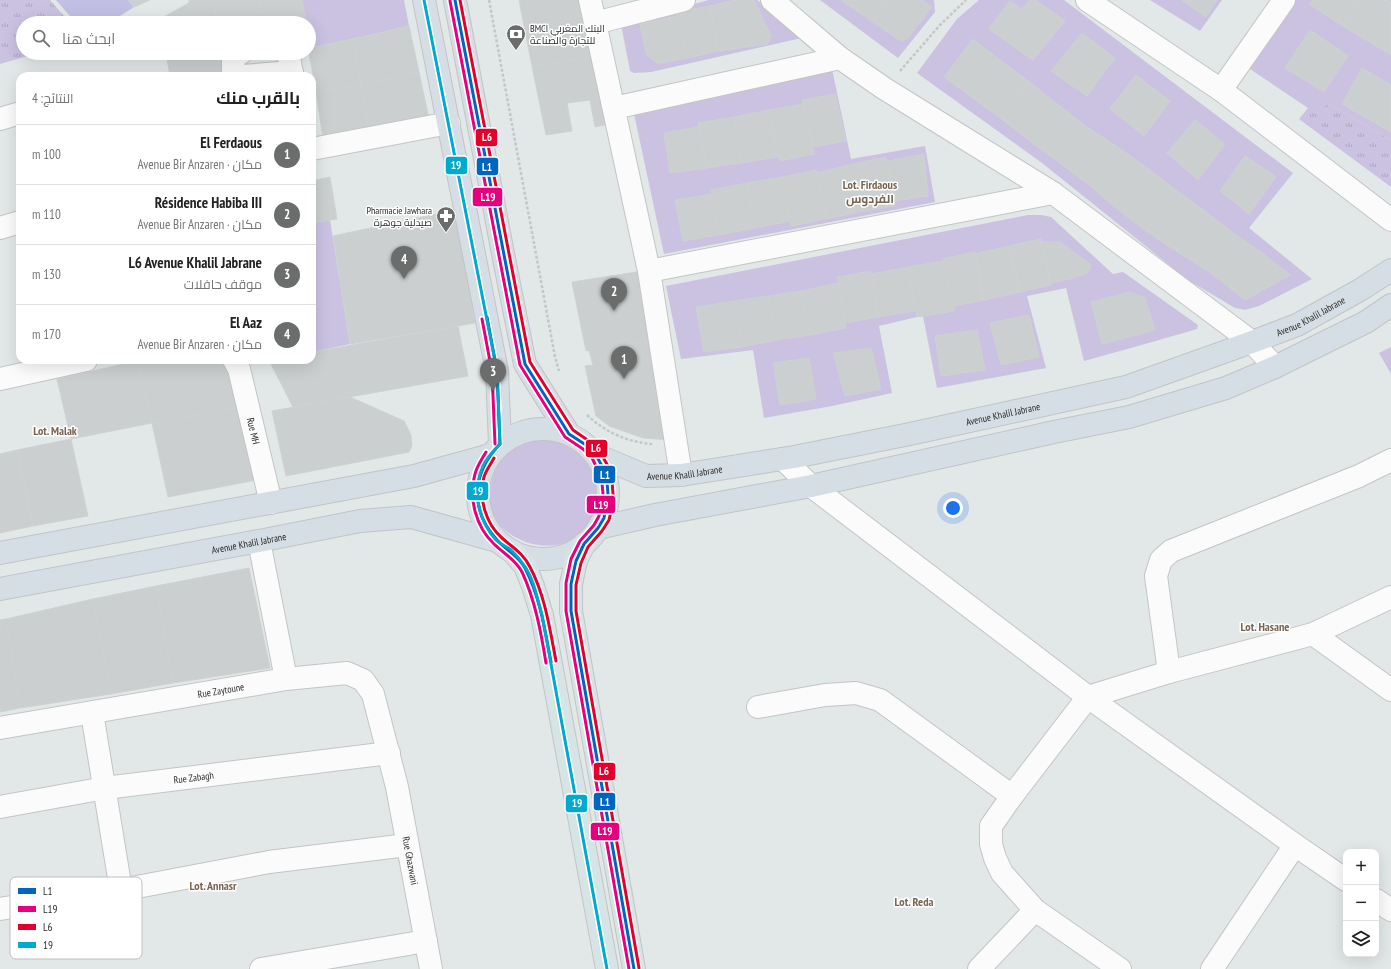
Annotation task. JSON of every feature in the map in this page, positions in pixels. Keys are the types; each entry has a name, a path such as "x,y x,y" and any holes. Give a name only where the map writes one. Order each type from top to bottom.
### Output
{"highway":[{"path":"591,536 576,561 574,568 571,584 571,610 634,969"},
{"path":"505,546 525,566 542,614 607,969"}],"main road":[{"path":"424,0 497,371 495,450"},
{"path":"455,0 525,364 569,434"},
{"name":"Avenue Khalil Jabrane","path":"596,455 646,476 681,475 783,459 910,434 1105,392 1126,387 1252,342 1297,324 1360,290 1391,270"},
{"path":"591,536 655,514 811,486 1054,432 1129,417 1226,388 1275,367 1366,322 1391,305"},
{"path":"1105,392 1117,419"},
{"path":"548,428 569,434 586,445 596,455 603,468 607,482 608,494 604,518 591,536 571,553 556,557 534,558 505,546 486,527 479,510 477,494 479,477 484,465 495,450 512,436 526,430 548,428"},
{"path":"0,553 414,476 495,450"},
{"name":"Avenue Khalil Jabrane","path":"0,589 360,521 411,517 505,546"}],"street":[{"path":"590,0 649,271 681,475"},
{"path":"595,23 684,0"},
{"path":"772,0 840,58 885,89 1053,193 1252,342 1275,367"},
{"path":"1087,0 1221,90 1391,220"},
{"path":"1221,90 1284,0"},
{"path":"614,108 840,58"},
{"path":"234,60 234,71 236,72"},
{"path":"264,72 290,67"},
{"path":"0,119 16,114"},
{"path":"316,148 448,123"},
{"path":"649,271 1053,193"},
{"path":"0,228 16,223"},
{"path":"0,378 67,364"},
{"name":"Rue MH","path":"236,364 239,369 271,503"},
{"path":"783,459 811,486 1088,697 1343,878"},
{"path":"1169,672 1156,576 1161,560 1171,551 1359,476 1391,460"},
{"path":"259,541 286,679"},
{"path":"1120,969 1035,910 1002,873 995,858 991,844 991,826 1012,796 1088,697 1169,672 1313,634 1391,597"},
{"path":"1313,634 1391,690"},
{"name":"Rue Zaytoune","path":"0,728 286,679 347,673 363,680 373,694 388,753"},
{"path":"758,707 825,695 856,693 880,700 1012,796"},
{"path":"92,713 120,877"},
{"name":"Rue Zabagh","path":"0,807 105,788 388,753"},
{"name":"Rue Ghazwani","path":"388,753 396,787 431,969"},
{"path":"142,886 270,862 407,845"},
{"path":"1212,969 1295,845"},
{"path":"1379,902 1391,910"},
{"path":"0,909 10,907"},
{"path":"979,969 1035,910"},
{"path":"261,969 314,965 426,941"}],"path":[{"path":"489,0 553,349 561,377"},
{"path":"885,89 940,25 966,0"},
{"path":"582,410 600,426 629,440 644,443 677,444"}],"green space":[{"path":"0,0 50,0 64,16 16,16 16,59 0,64"},
{"path":"302,0 404,0 409,26 316,47 316,16 305,16"},
{"path":"709,0 757,0 806,37 651,72 634,73 630,71 621,24"},
{"path":"820,0 934,0 935,12 898,58"},
{"path":"979,0 1064,0 1293,173 1249,228 1312,279 1259,306 1245,310 1235,308 1188,280 1042,163 917,73 957,19"},
{"path":"1150,0 1222,0 1200,31"},
{"path":"1296,0 1391,0 1391,140 1329,104 1319,108 1308,108 1247,67"},
{"path":"832,69 851,159 925,146 935,202 664,254 633,109"},
{"path":"1329,104 1391,140 1391,187 1299,119 1308,108 1319,108"},
{"path":"1028,215 1051,217 1113,274 1123,272 1198,325 1197,329 1084,361 1066,288 1027,296 1046,368 937,388 923,316 917,317 879,326 892,393 832,406 764,418 753,350 681,359 666,286"},
{"path":"330,220 350,344 316,351 316,222"},
{"path":"1391,347 1391,374 1379,353"},
{"path":"545,439 567,446 578,452 585,459 591,468 594,477 597,498 592,518 587,527 578,536 567,542 555,545 530,543 518,539 508,532 493,517 490,506 492,479 499,463 509,451 516,446"}],"shaded area":[{"path":"56,0 128,0 134,7 120,16 70,16"}],"building":[{"path":"128,0 150,0 134,7"},
{"path":"189,0 213,0 216,16 165,16 189,3"},
{"path":"213,0 260,0 263,16 216,16"},
{"path":"260,0 302,0 305,16 263,16"},
{"path":"519,0 584,0 596,57 532,66"},
{"path":"736,0 754,0 771,36 768,44 718,51 710,6"},
{"path":"889,0 873,22 842,1"},
{"path":"889,0 922,0 932,7 908,38 901,41 873,22"},
{"path":"1030,0 1035,0 1065,21 1033,60 989,29 1010,1 1022,9"},
{"path":"1182,0 1217,0 1206,17"},
{"path":"1313,0 1360,0 1343,26 1309,4"},
{"path":"1360,0 1388,0 1391,2 1391,55 1343,26"},
{"path":"710,6 718,51 687,58 676,12"},
{"path":"677,16 687,58 657,63 646,54 640,24"},
{"path":"409,26 419,72 361,85 353,39"},
{"path":"1310,30 1348,56 1324,92 1285,68"},
{"path":"1082,33 1115,58 1087,96 1051,71"},
{"path":"353,39 361,85 316,92 316,72 312,72 310,60 316,60 316,47"},
{"path":"973,39 997,58 970,96 944,77"},
{"path":"596,57 609,124 595,127 590,100 567,103 572,131 546,135 532,66"},
{"path":"997,58 1028,81 1002,119 970,96"},
{"path":"167,60 224,60 226,72 169,72"},
{"path":"1362,68 1391,85 1391,132 1342,104"},
{"path":"419,72 429,119 369,129 361,85"},
{"path":"1136,75 1170,101 1144,136 1110,109"},
{"path":"1028,81 1060,106 1031,142 1002,119"},
{"path":"361,85 369,129 323,138 316,92"},
{"path":"835,94 846,141 813,147 802,100"},
{"path":"803,104 814,154 780,161 769,110"},
{"path":"1060,106 1087,127 1059,162 1031,142"},
{"path":"769,110 778,157 741,163 734,117"},
{"path":"734,117 741,163 707,168 698,123"},
{"path":"1195,120 1225,144 1198,180 1167,153"},
{"path":"699,127 707,168 670,173 664,133"},
{"path":"1087,127 1119,148 1089,185 1059,162"},
{"path":"1119,148 1150,170 1117,209 1089,185"},
{"path":"924,154 928,196 894,201 887,161"},
{"path":"1245,156 1276,177 1249,214 1220,191"},
{"path":"886,157 895,206 863,211 853,164"},
{"path":"853,164 863,211 826,219 817,173"},
{"path":"816,170 826,219 791,226 782,177"},
{"path":"1150,170 1177,191 1146,231 1117,209"},
{"path":"330,177 337,219 316,222 316,180"},
{"path":"782,177 790,221 755,228 747,183"},
{"path":"747,183 755,228 719,235 711,190"},
{"path":"1177,191 1205,211 1176,251 1146,231"},
{"path":"712,194 719,235 683,241 675,200"},
{"path":"455,210 475,323 350,344 333,236"},
{"path":"1205,211 1236,235 1208,271 1176,251"},
{"path":"1236,235 1266,256 1230,288 1208,271"},
{"path":"1041,239 1051,285 1020,292 1009,246"},
{"path":"1041,242 1060,242 1090,264 1090,269 1087,273 1070,279 1051,283"},
{"path":"1009,246 1020,292 984,300 975,254"},
{"path":"975,252 984,300 954,306 943,259"},
{"path":"1266,256 1290,275 1245,300 1230,288"},
{"path":"943,261 955,311 917,317 908,267"},
{"path":"908,267 915,311 878,317 871,274"},
{"path":"643,271 654,340 586,351 572,282"},
{"path":"871,271 878,317 845,323 837,277"},
{"path":"838,283 846,328 810,335 801,291"},
{"path":"801,291 810,335 777,340 768,296"},
{"path":"1130,292 1145,298 1155,330 1102,344 1091,302"},
{"path":"768,296 777,340 742,347 735,301"},
{"path":"735,301 742,347 704,352 696,307"},
{"path":"1029,315 1039,357 1001,365 990,323"},
{"path":"458,326 468,376 293,407 271,364 316,364 316,351"},
{"path":"977,330 985,370 941,376 935,336"},
{"path":"654,340 671,440 643,438 609,426 596,416 585,366 593,365 589,350"},
{"path":"871,348 881,389 845,396 833,353"},
{"path":"809,358 816,399 780,405 773,363"},
{"path":"124,364 138,364 152,423 71,439 57,379"},
{"path":"138,364 228,364 240,407 152,423"},
{"path":"350,397 404,421 411,435 412,446 409,452 286,476 272,411"},
{"path":"240,407 257,480 168,497 152,423"},
{"path":"71,439 88,516 33,526 17,450"},
{"path":"17,450 33,526 0,533 0,454"},
{"path":"249,568 270,668 173,683 156,586"},
{"path":"156,586 173,683 111,694 93,599"},
{"path":"93,599 111,694 20,708 6,619"},
{"path":"6,619 20,708 0,712 0,620"}],"transit line":[{"name":"19","path":"424,0 497,371 500,444 486,460 483,466 478,485 479,504 481,514 490,532 499,543 511,550 520,560 530,575 537,595 542,615 607,969"},
{"name":"L1","path":"455,0 525,364 569,434 586,445 596,455 603,468 607,482 608,494 604,518 598,528 584,544 576,561 571,584 571,611 634,969"},
{"name":"L6","path":"460,0 530,362 573,430 589,441 600,452 608,466 612,481 613,494 609,520 602,531 588,547 581,563 576,585 576,611 639,968"},
{"name":"L19","path":"450,1 520,365 565,437 583,449 592,458 602,483 603,494 599,516 594,525 580,541 571,559 566,583 566,611 629,969"},
{"name":"L1","path":"487,317 497,371 500,444 491,455 479,479 478,504 488,528 500,544 515,556 525,568 535,590 547,638 551,662"},
{"name":"L19","path":"482,319 492,372 495,444"},
{"name":"L19","path":"486,452 477,468 473,483 472,493 475,512 482,529 488,537 513,560 522,572 534,605 540,628 546,663"},
{"name":"L6","path":"494,458 487,469 482,485 485,510 496,532 524,558 535,578 540,589 556,661"}],"place":[{"name":"BMCI البنك المغربي للتجارة والصناعة","path":"516,51"},
{"name":"Pharmacie Jawhara صيدلية جوهرة","path":"446,233"},
{"name":"El Aaz","path":"404,279"},
{"name":"Résidence Habiba III","path":"614,311"},
{"name":"El Ferdaous","path":"624,379"},
{"name":"L6 Avenue Khalil Jabrane","path":"493,391"}],"district":[{"name":"Lot. Firdaous الفردوس","path":"870,191"},
{"name":"Lot. Malak","path":"55,430"},
{"name":"Lot. Hasane","path":"1265,626"},
{"name":"Lot. Annasr","path":"213,885"},
{"name":"Lot. Reda","path":"914,901"}]}
